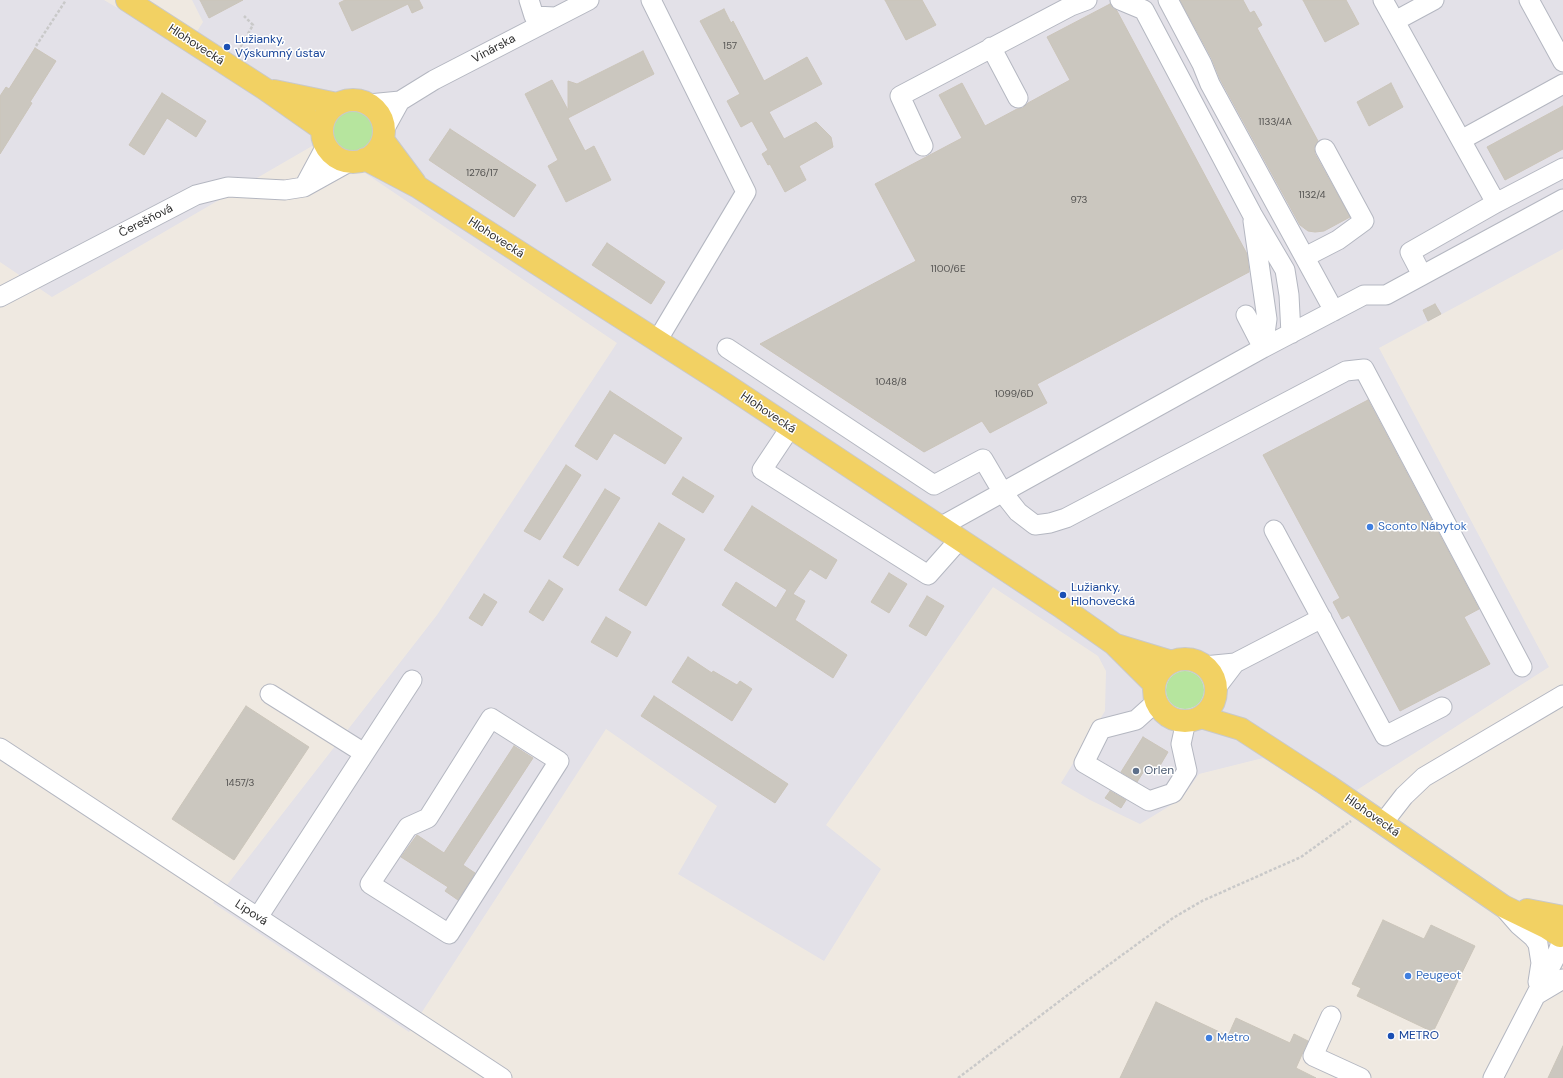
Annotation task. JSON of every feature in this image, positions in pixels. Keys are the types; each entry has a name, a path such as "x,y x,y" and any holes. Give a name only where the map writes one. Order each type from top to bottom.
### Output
{"main road":[{"name":"Hlohovecká","path":"127,0 266,89 324,138"},
{"name":"Hlohovecká","path":"266,89 338,104"},
{"path":"357,100 369,104 380,115 384,135 376,152 357,160 336,156 324,138 323,123 328,112 338,104 346,101 357,100"},
{"name":"Hlohovecká","path":"384,135 418,187"},
{"name":"Hlohovecká","path":"357,160 418,187 658,341 1060,606 1114,644 1155,693 1165,714 1171,718 1193,719 1241,729"},
{"name":"Hlohovecká","path":"1114,644 1172,662 1189,660 1204,666 1212,676 1215,692 1241,729 1365,811 1503,906 1562,934"},
{"path":"1155,693 1157,676 1162,669 1172,662"},
{"path":"1193,719 1211,707 1215,692"}],"street":[{"path":"528,0 534,16 555,17"},
{"name":"Vinárska","path":"369,104 400,101 434,80 589,0"},
{"path":"651,0 746,192 658,341"},
{"path":"923,146 900,96 991,47 1071,6 1087,0"},
{"path":"1120,0 1144,10 1252,214 1285,270 1289,295 1291,334"},
{"path":"1168,0 1202,64 1210,84 1334,311"},
{"path":"1383,0 1496,203"},
{"path":"1395,22 1434,0"},
{"path":"1529,0 1563,62"},
{"path":"991,47 1018,98"},
{"path":"1461,140 1563,84"},
{"name":"Vinárska","path":"384,135 400,101"},
{"path":"304,187 324,138"},
{"path":"1305,257 1338,240 1364,221 1325,149"},
{"name":"Čerešňová","path":"0,297 196,195 228,187 285,190 304,187 357,160"},
{"path":"1422,275 1410,252 1496,203 1563,168"},
{"path":"940,527 1262,348 1364,295 1386,295 1563,200"},
{"path":"1252,214 1267,319 1262,348"},
{"path":"1246,315 1262,348"},
{"path":"727,348 934,485 983,459 1003,493 1018,512 1034,525 1050,523 1073,514 1346,371 1364,369 1522,667"},
{"path":"790,428 762,470 928,575 959,540"},
{"path":"1274,530 1385,736 1442,707"},
{"path":"1204,666 1235,663 1322,618"},
{"path":"1215,692 1235,663"},
{"path":"258,917 412,680"},
{"path":"1155,693 1136,720 1101,729 1084,763 1149,801 1173,793 1187,771 1181,744 1193,719"},
{"path":"270,694 364,753"},
{"path":"1383,824 1404,796 1424,777 1563,695"},
{"path":"491,718 559,761 449,934 370,884 408,827 428,818 491,718"},
{"name":"Lipová","path":"0,748 258,917 430,1022 502,1078"},
{"path":"1503,906 1538,944 1541,963 1536,995"},
{"path":"1494,1078 1536,995 1562,934"},
{"path":"1536,995 1563,979"},
{"path":"1331,1016 1313,1056 1361,1078"}],"path":[{"path":"36,46 66,0"},
{"path":"237,54 253,25 244,16"},
{"path":"958,1078 1173,918 1202,901 1301,857 1365,811"}],"shaded area":[{"path":"0,0 104,0 186,49 203,22 192,0 1563,0 1563,249 1379,348 1549,667 1335,804 1263,758 1199,774 1181,799 1140,824 1090,800 1061,783 1105,711 1106,671 1098,656 993,587 826,825 881,869 824,961 678,874 717,806 606,729 409,1032 213,903 437,615 617,343 319,142 52,297 0,262"}],"green space":[{"path":"348,109 356,109 364,112 370,118 373,130 370,142 364,148 356,151 348,151 340,148 334,142 331,134 331,126 334,118 340,112"},
{"path":"1181,671 1189,671 1199,676 1203,683 1203,697 1199,704 1189,709 1181,709 1171,704 1169,701 1166,694 1166,686 1171,676 1174,674"}],"building":[{"path":"200,0 243,0 209,18"},
{"path":"345,0 419,0 423,8 412,13 408,4 352,31 339,3"},
{"path":"885,0 922,0 936,25 906,40"},
{"path":"1180,0 1243,0 1250,13 1254,11 1262,25 1257,28 1318,141 1314,148 1315,154 1350,217 1324,231 1308,231 1300,225 1220,79 1212,59"},
{"path":"1303,0 1346,0 1359,24 1325,42"},
{"path":"1110,4 1117,11 1247,254 1249,272 1037,384 1047,403 990,433 982,421 924,452 760,344 916,261 875,184 962,138 939,95 962,83 985,126 1017,109 1023,108 1028,103 1070,80 1047,37"},
{"path":"724,9 731,23 733,21 764,81 807,57 822,84 769,112 784,139 816,122 831,137 833,147 799,166 806,180 785,192 770,164 768,165 762,154 768,150 752,121 741,127 727,101 740,94 700,21"},
{"path":"35,48 56,61 0,154 0,96 6,87 9,89"},
{"path":"643,51 654,74 568,118 585,151 594,146 611,180 566,202 548,166 558,160 525,94 552,80 568,110 568,81 577,84"},
{"path":"1391,83 1403,107 1369,126 1357,102"},
{"path":"162,93 206,121 196,137 167,118 144,155 129,145"},
{"path":"1563,106 1563,149 1505,180 1487,147"},
{"path":"450,129 536,185 514,217 429,160"},
{"path":"607,243 665,282 651,304 592,265"},
{"path":"1435,304 1441,314 1428,321 1423,310"},
{"path":"610,391 682,438 665,464 614,433 597,460 575,446"},
{"name":"Sconto Nábytok","path":"1368,400 1479,609 1464,617 1490,664 1400,711 1349,615 1342,619 1333,602 1340,598 1263,455"},
{"path":"566,465 581,475 540,540 524,531"},
{"path":"683,477 714,496 703,513 672,494"},
{"path":"605,489 620,498 578,566 563,557"},
{"path":"752,506 837,560 826,579 810,569 793,594 805,601 795,620 847,655 833,678 722,605 736,582 776,608 787,590 724,550"},
{"path":"659,523 685,539 646,606 619,590"},
{"path":"889,573 907,584 889,613 871,602"},
{"path":"549,580 563,589 543,621 529,612"},
{"path":"484,594 497,602 482,626 469,618"},
{"path":"927,596 944,606 926,636 909,626"},
{"path":"606,617 631,632 617,657 591,642"},
{"path":"688,657 712,673 713,671 737,685 740,681 752,689 732,721 672,682"},
{"path":"654,696 788,784 775,803 641,716"},
{"path":"246,706 309,747 234,860 172,819"},
{"path":"1143,737 1168,752 1158,769 1149,763 1137,782 1121,772"},
{"path":"514,746 533,758 463,865 475,873 458,900 445,891 448,887 401,857 417,835 444,853"},
{"path":"1110,791 1126,800 1121,808 1105,798"},
{"path":"1383,920 1424,939 1431,925 1475,946 1433,1032 1357,996 1361,988 1352,984"},
{"name":"Metro","path":"1156,1002 1228,1036 1236,1018 1290,1043 1294,1034 1308,1041 1296,1068 1316,1078 1120,1078"},
{"path":"1563,1046 1563,1078 1548,1078"}],"place":[{"name":"Lužianky, Výskumný ústav","path":"227,47"},
{"name":"Sconto Nábytok","path":"1370,527"},
{"name":"Lužianky, Hlohovecká","path":"1063,595"},
{"name":"Orlen","path":"1136,771"},
{"name":"Peugeot","path":"1408,976"},
{"name":"METRO","path":"1391,1036"},
{"name":"Metro","path":"1209,1038"}]}
